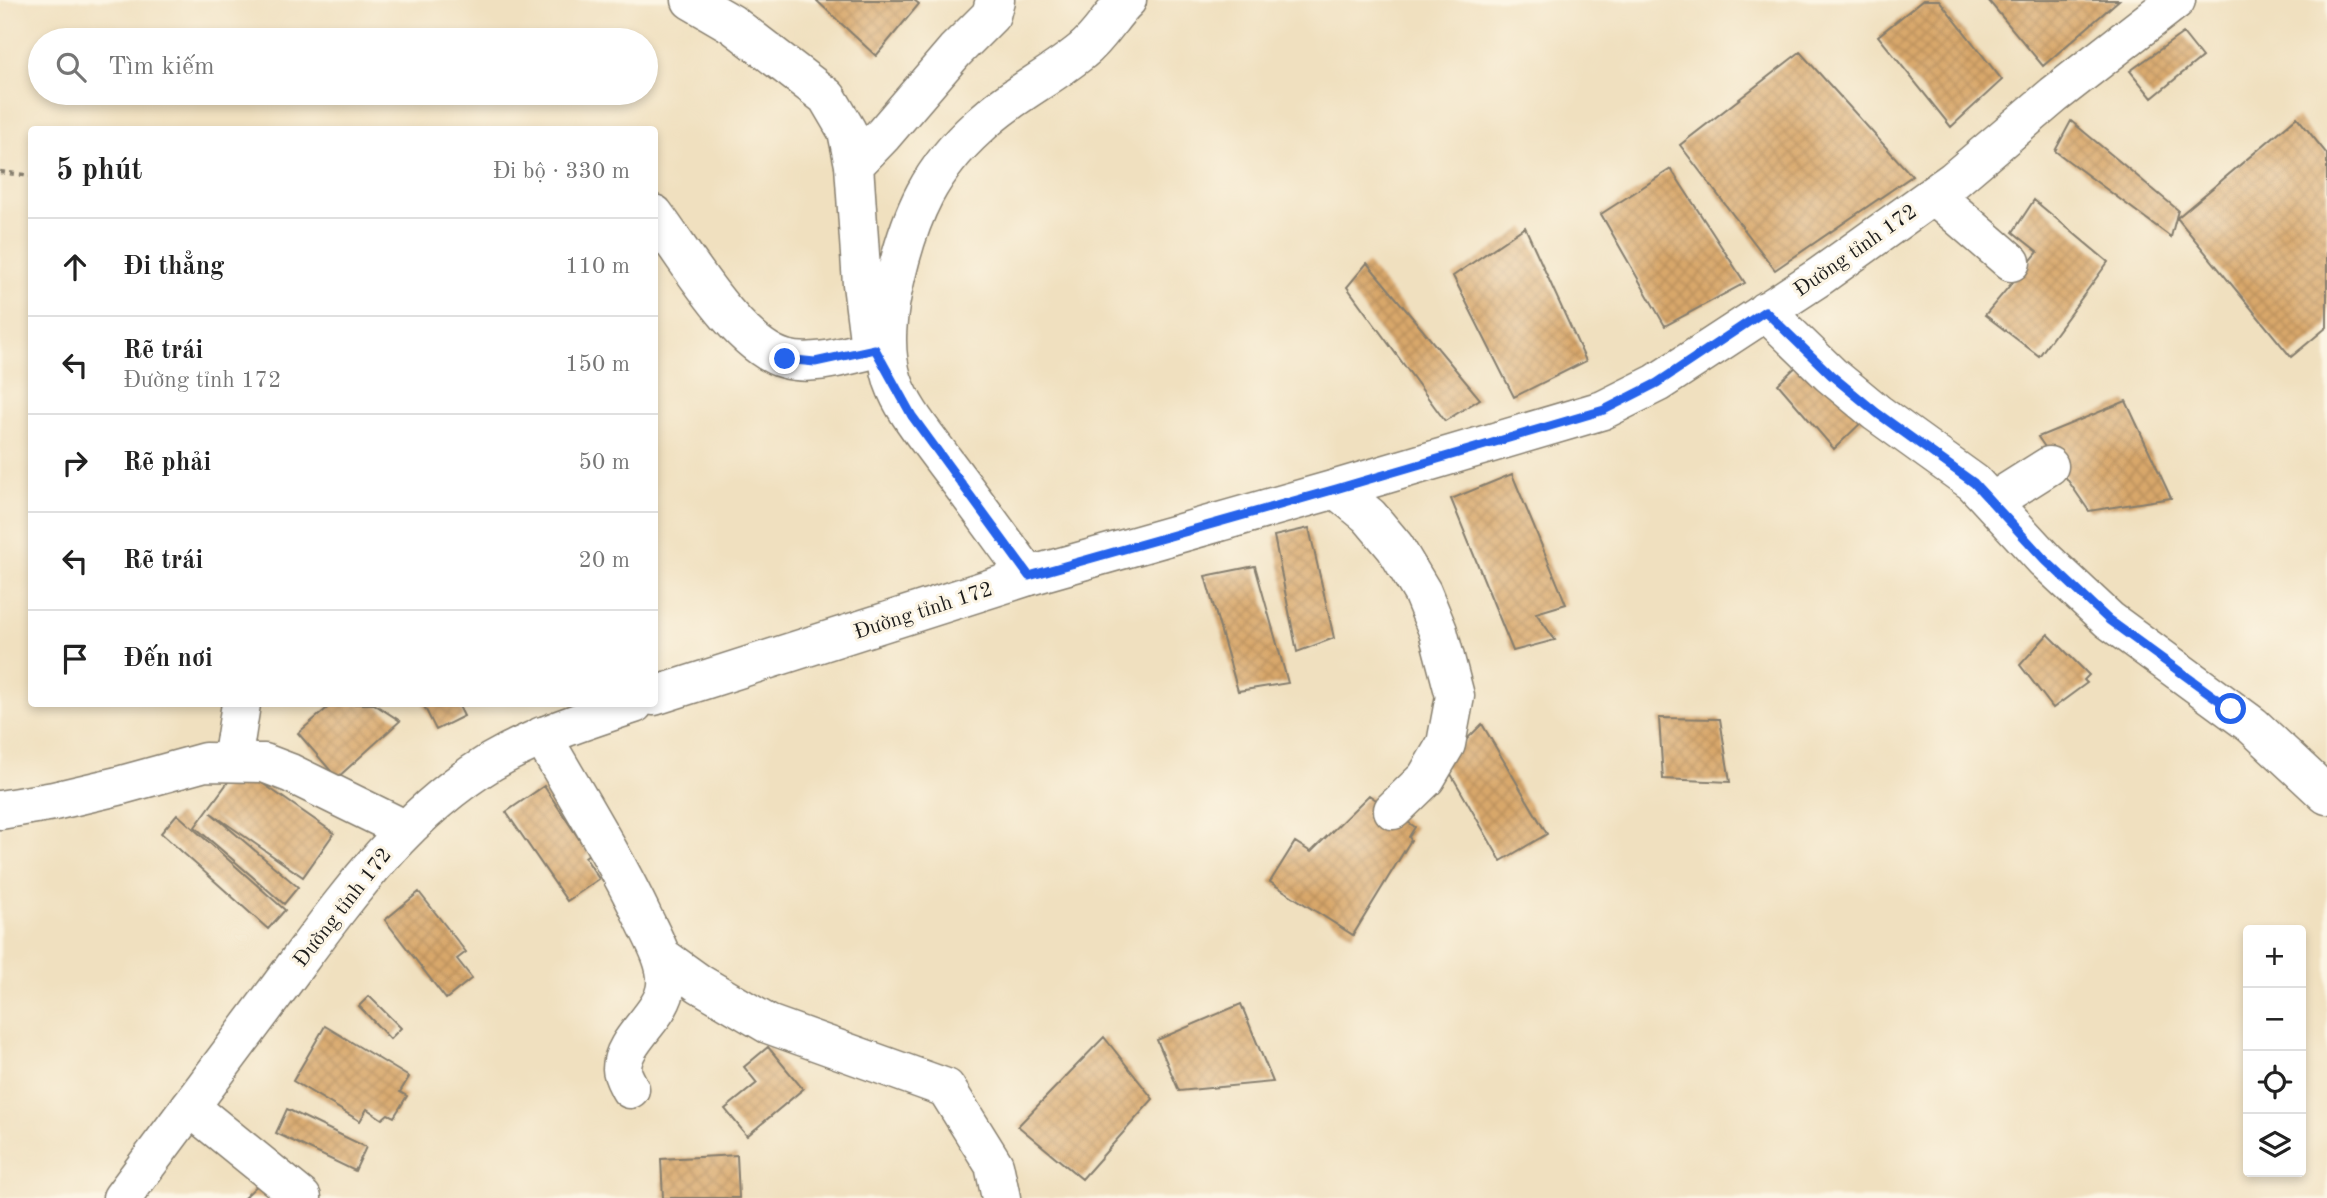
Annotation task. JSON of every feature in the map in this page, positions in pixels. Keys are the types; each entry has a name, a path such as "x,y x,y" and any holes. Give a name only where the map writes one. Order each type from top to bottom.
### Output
{"street":[{"path":"691,0 732,23 827,97 847,131 854,165 862,284 869,340 912,416 1029,576"},
{"path":"854,165 955,51 991,15 995,0"},
{"path":"884,365 888,358 887,330 891,298 906,236 922,197 946,160 980,124 1084,50 1128,0"},
{"name":"Đường tỉnh 172","path":"658,695 1029,576 1604,410 1657,383 1819,277 1934,195 2054,95 2176,0"},
{"path":"1934,195 2011,262"},
{"path":"658,220 733,323 761,348 785,359 884,365"},
{"path":"1765,311 1877,413 1974,483 2045,560 2109,620 2252,725 2327,795"},
{"path":"1992,502 2049,466"},
{"path":"1336,489 1369,516 1395,547 1422,592 1438,631 1455,696 1446,744 1426,778 1393,810"},
{"path":"232,762 241,707"},
{"name":"Đường tỉnh 172","path":"122,1198 363,877 404,829 491,762 542,736 625,707"},
{"path":"542,736 612,855 661,956 667,984 662,1000 625,1055 622,1071 630,1089"},
{"path":"0,810 67,799 205,762 264,763 404,829"},
{"path":"661,956 700,984 768,1024 946,1088 994,1165 1001,1198"},
{"path":"190,1107 302,1198"}],"path":[{"path":"0,172 28,176"}],"building":[{"path":"816,0 914,0 919,4 876,56"},
{"path":"1923,0 1939,0 2002,80 1951,127 1878,36"},
{"path":"1988,0 2119,0 2043,66"},
{"path":"2183,33 2202,57 2152,98 2130,71"},
{"path":"1800,52 1912,176 1775,270 1680,145"},
{"path":"2297,117 2327,154 2327,327 2291,357 2177,218"},
{"path":"2071,121 2178,210 2171,237 2055,151"},
{"path":"1671,169 1745,283 1665,326 1601,214"},
{"path":"2034,200 2108,262 2039,356 1985,315 2038,252 2013,232"},
{"path":"1525,227 1586,361 1514,397 1453,276"},
{"path":"1367,263 1480,399 1445,421 1347,287"},
{"path":"1805,358 1867,417 1834,449 1778,384"},
{"path":"2126,401 2171,498 2089,511 2038,437"},
{"path":"1512,474 1566,604 1536,613 1555,640 1513,651 1451,499"},
{"path":"1309,528 1334,638 1297,652 1274,536"},
{"path":"1255,566 1288,683 1238,691 1205,576"},
{"path":"2048,634 2089,675 2084,680 2087,683 2053,708 2020,665"},
{"path":"328,707 379,707 400,721 337,778 298,733"},
{"path":"424,707 460,707 464,716 436,730"},
{"path":"1659,718 1720,719 1730,782 1663,779"},
{"path":"1482,724 1547,834 1501,861 1444,762"},
{"path":"239,767 334,833 303,877 211,813 298,887 284,904 195,827"},
{"path":"544,786 589,854 585,857 599,879 567,901 506,812"},
{"path":"1369,795 1415,827 1409,837 1411,840 1353,935 1270,882 1295,842 1311,852"},
{"path":"177,814 285,910 268,929 161,833"},
{"path":"419,892 466,952 457,959 472,978 446,999 385,920"},
{"path":"369,996 401,1028 390,1039 359,1006"},
{"path":"1241,1004 1273,1082 1179,1091 1157,1040"},
{"path":"325,1026 409,1077 400,1092 407,1096 394,1117 388,1114 382,1119 367,1109 360,1121 293,1081"},
{"path":"1104,1037 1153,1099 1082,1179 1018,1126"},
{"path":"768,1047 803,1089 747,1136 725,1109 757,1083 744,1067"},
{"path":"287,1109 366,1147 355,1171 276,1133"},
{"path":"737,1155 739,1198 663,1198 661,1159"},
{"path":"268,1175 290,1198 244,1198"}],"route":[{"path":"785,359 815,362 875,349 912,416 1029,576 1604,410 1657,383 1765,311 1831,375 1877,413 1974,483 2045,560 2109,620 2231,709"}]}
